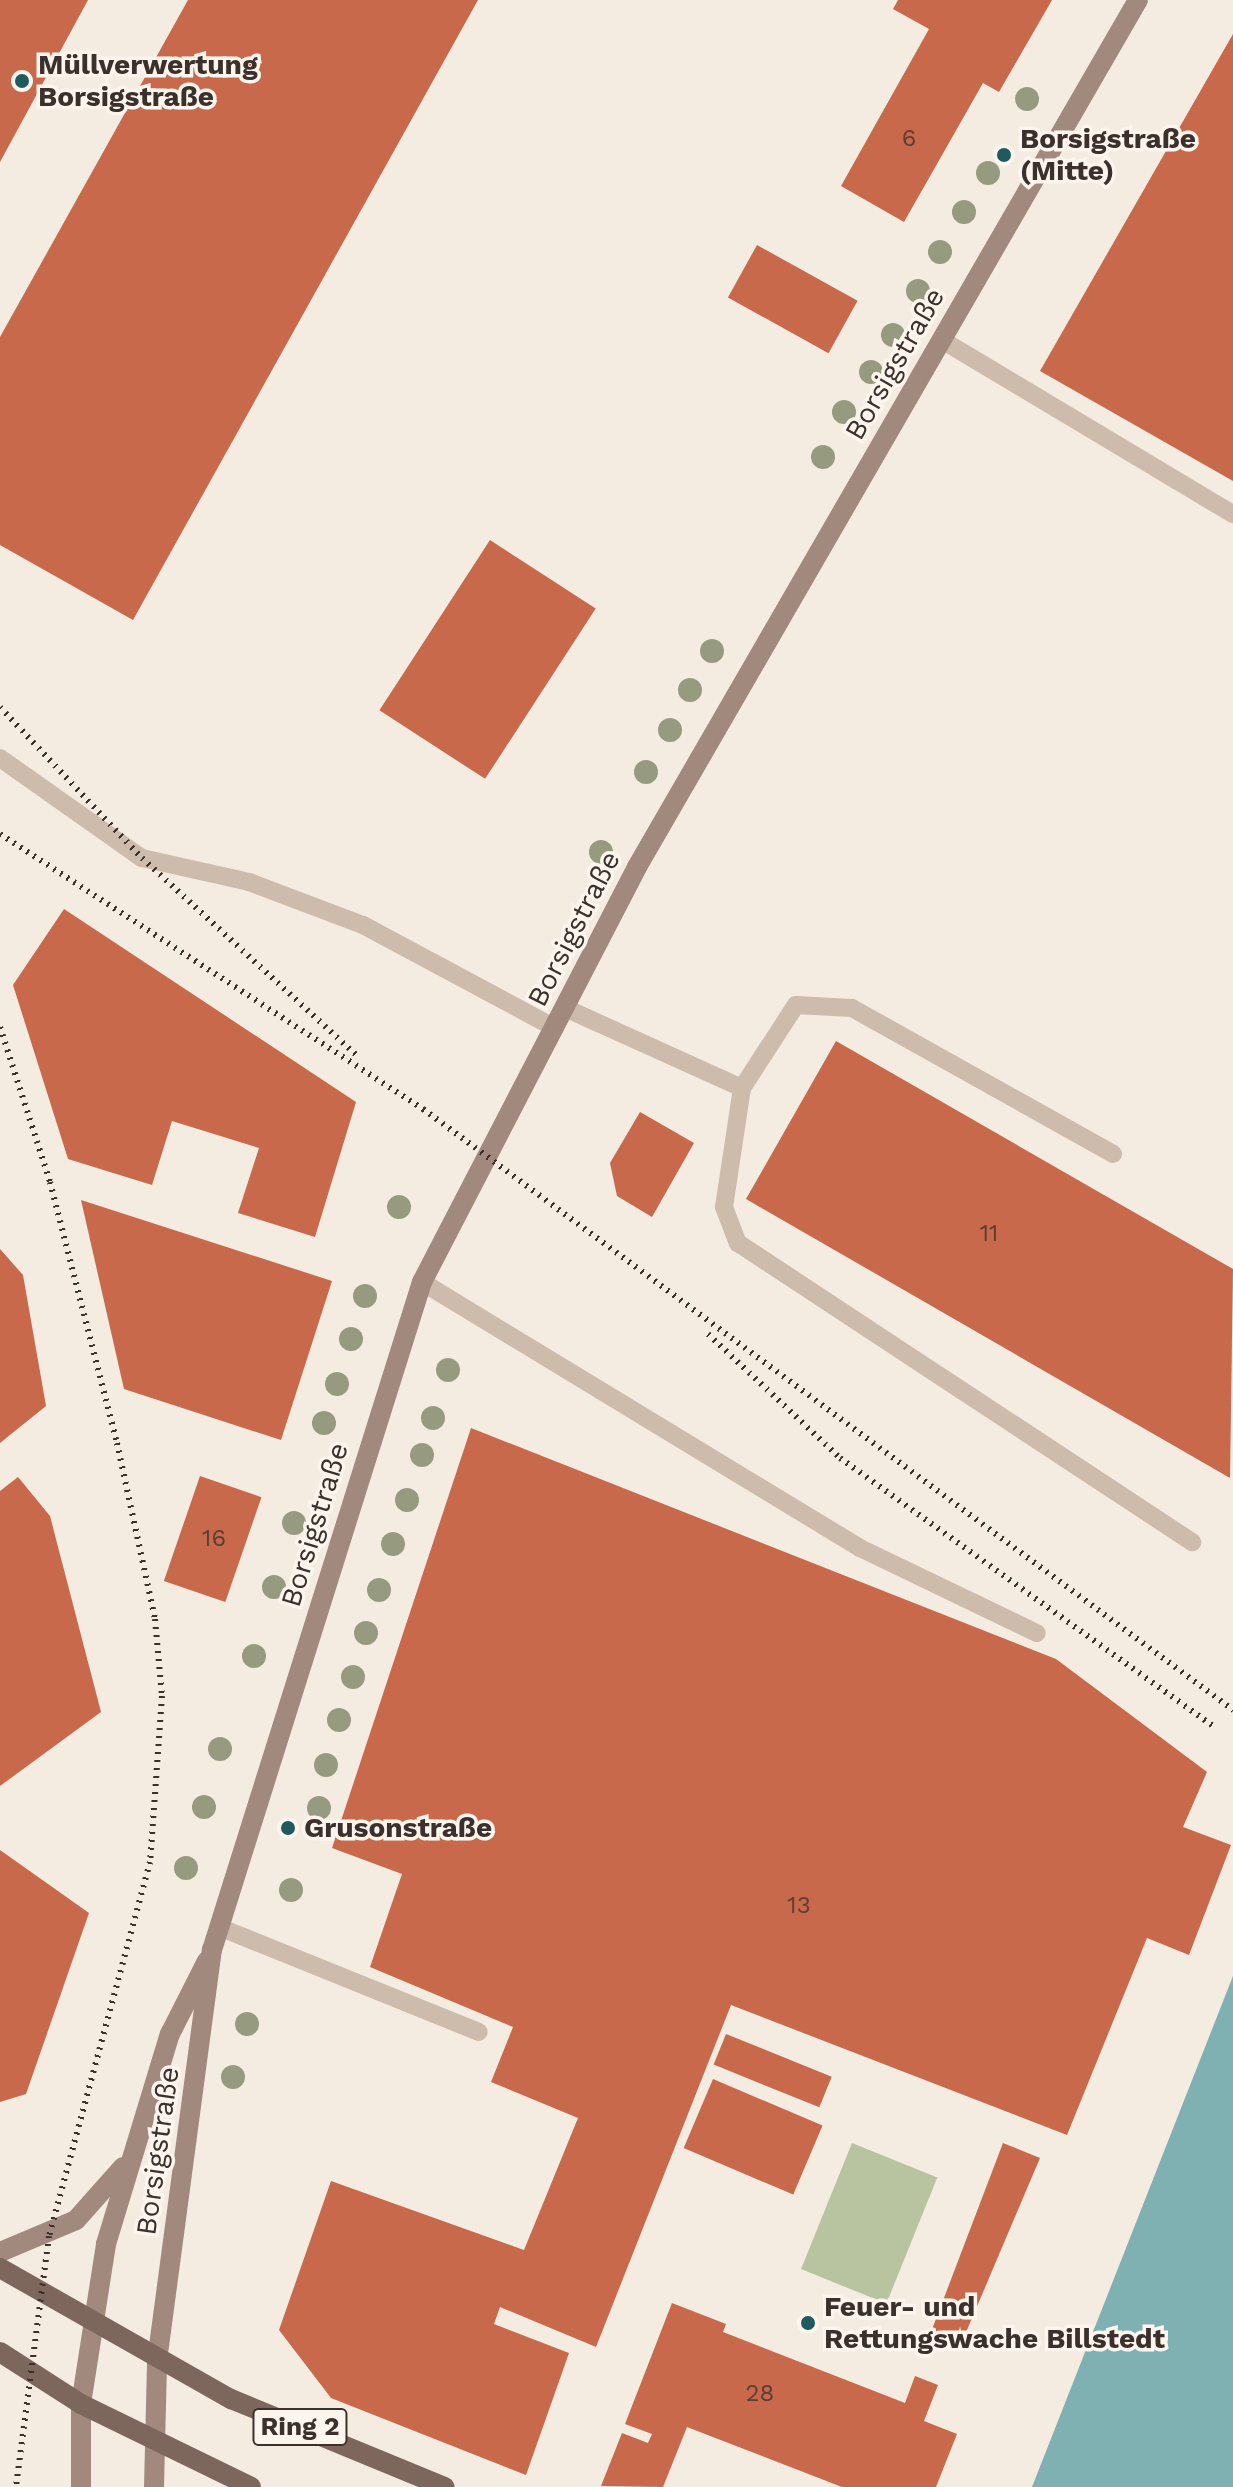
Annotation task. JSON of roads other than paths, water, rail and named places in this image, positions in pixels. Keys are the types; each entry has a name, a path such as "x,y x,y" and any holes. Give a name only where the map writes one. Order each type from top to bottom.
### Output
{"main road":[{"name":"Borsigstraße","path":"154,2487 157,2361 212,1950 422,1282 637,867 1138,0"},
{"name":"Borsigstraße","path":"81,2487 81,2404 90,2325 130,2157 170,2034 212,1950"},
{"path":"0,2252 76,2220 130,2157"},
{"name":"Ring 2","path":"0,2268 90,2325 157,2361 445,2487"},
{"name":"Ring 2","path":"0,2352 81,2404 251,2487"}],"lane":[{"path":"942,340 1233,514"},
{"path":"0,758 142,858 249,882 363,925 555,1028"},
{"path":"1113,1154 852,1008 796,1005 742,1088 724,1207 738,1243 1192,1542"},
{"path":"565,1008 742,1088"},
{"path":"422,1282 860,1548 1037,1633"},
{"path":"219,1927 479,2032"}],"water":[{"path":"1233,1976 1233,2487 1032,2487"}],"railway":[{"path":"0,707 142,858 357,1056"},
{"path":"0,834 423,1109 1233,1710"},
{"path":"0,1027 50,1182 117,1443 155,1619 162,1696 150,1862 49,2236 16,2487"},
{"path":"708,1334 840,1458 1214,1727"}],"place":[{"name":"Müllverwertung Borsigstraße","path":"22,81"},
{"name":"Borsigstraße (Mitte)","path":"1004,155"},
{"name":"Grusonstraße","path":"288,1828"},
{"name":"Feuer- und Rettungswache Billstedt","path":"808,2323"}]}
